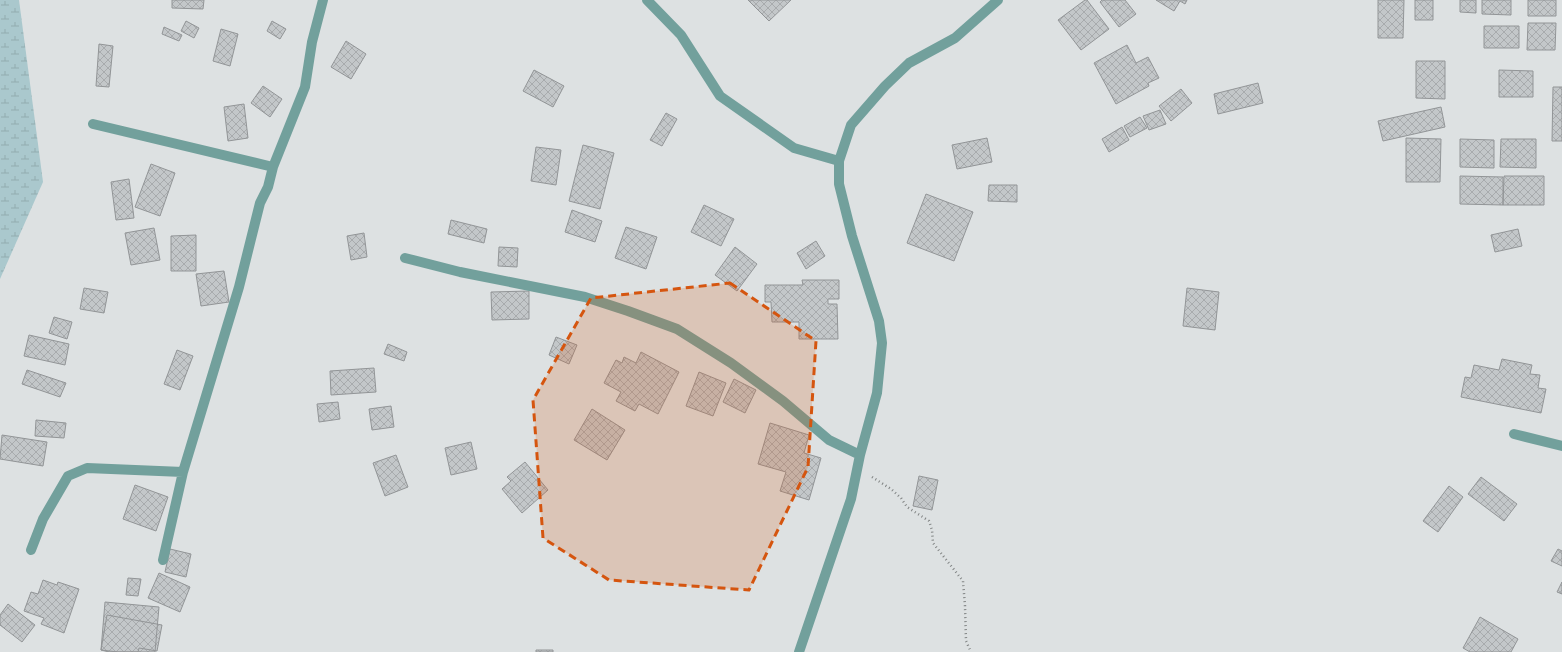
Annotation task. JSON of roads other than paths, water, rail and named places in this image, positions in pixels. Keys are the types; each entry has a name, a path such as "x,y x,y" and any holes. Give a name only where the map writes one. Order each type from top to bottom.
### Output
{"street":[{"path":"163,560 183,472 239,287 260,203 268,187 273,167 304,87 317,17 324,0"},
{"path":"647,0 681,35 720,96 794,148 839,162"},
{"path":"799,652 851,499 860,456 877,393 882,343 879,321 852,236 839,184 839,162 851,125 885,86 909,63 955,38 998,0"},
{"path":"93,124 273,167"},
{"path":"405,258 460,272 585,297 677,329 731,363 783,401 829,440 860,456"},
{"path":"1514,434 1562,446"},
{"path":"31,550 43,519 68,476 86,468 183,472"}]}
